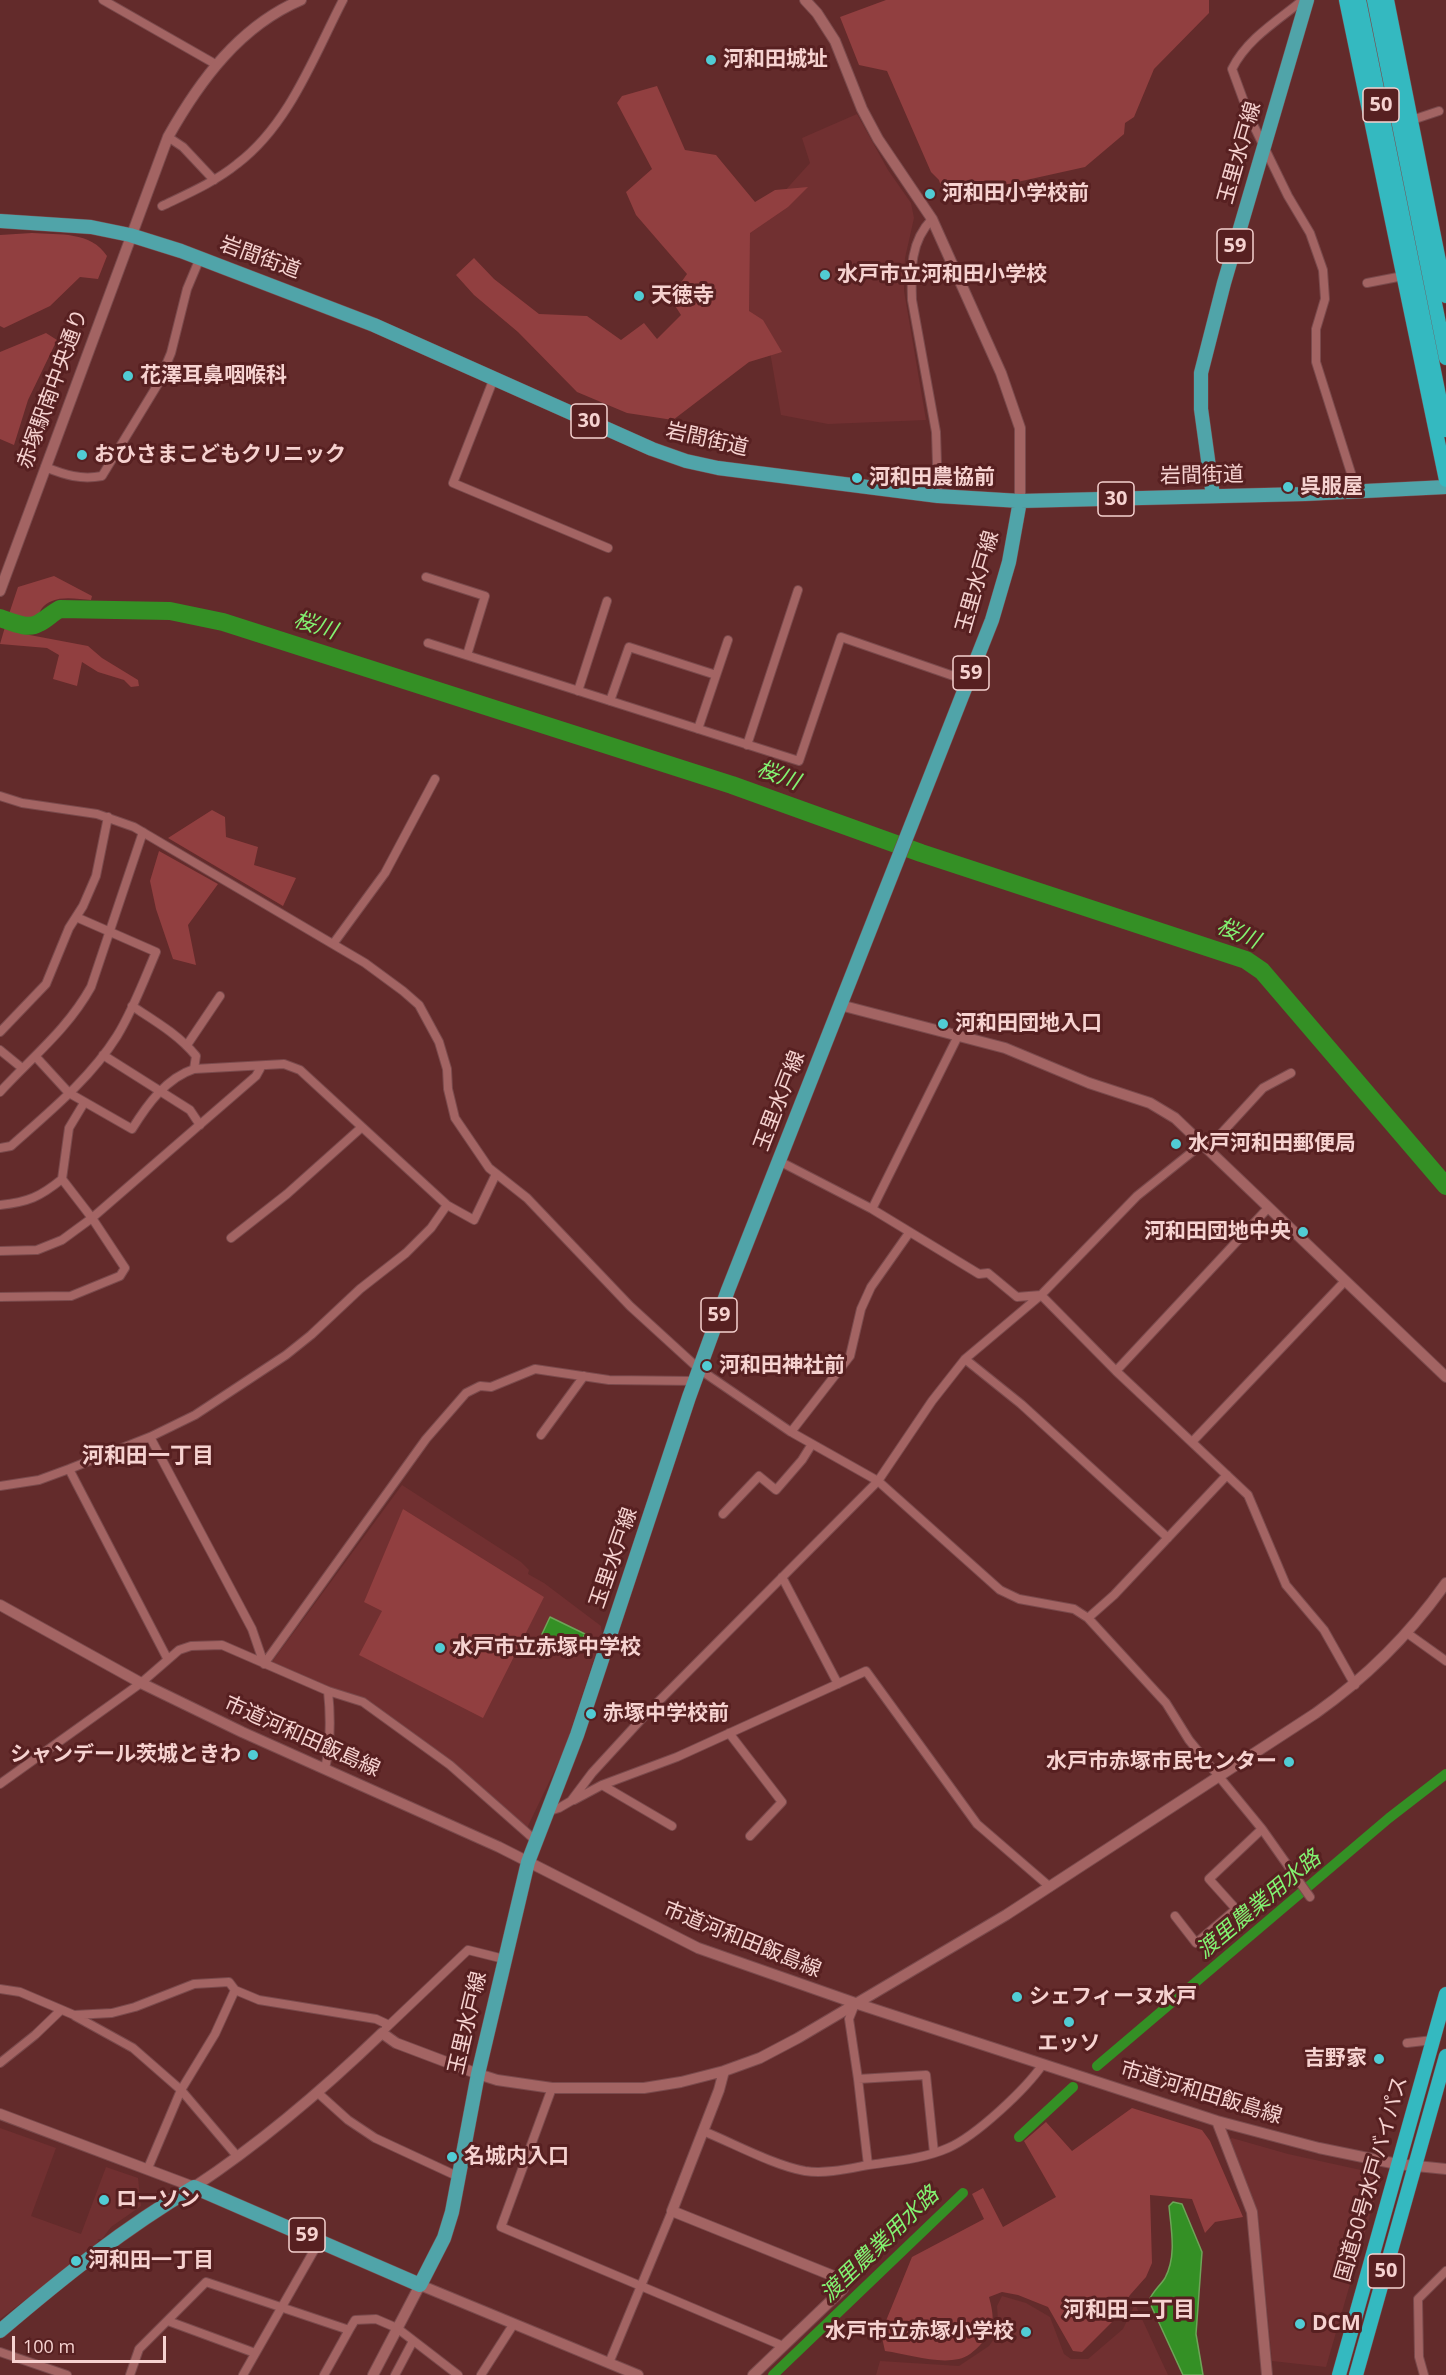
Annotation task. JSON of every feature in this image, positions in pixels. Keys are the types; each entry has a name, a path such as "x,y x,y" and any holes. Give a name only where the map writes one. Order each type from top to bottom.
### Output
{"highway":[{"path":"1346,0 1446,480"},
{"name":"50","path":"1359,0 1446,430"},
{"name":"50","path":"1374,0 1446,358"},
{"path":"1387,0 1446,296"},
{"name":"国道50号水戸バイパス","path":"1339,2375 1446,1994"},
{"name":"国道50号水戸バイパス","path":"1356,2375 1446,2056"}],"main road":[{"name":"玉里水戸線","path":"1213,496 1201,409 1201,373 1224,283 1305,0"},
{"name":"岩間街道","path":"0,221 77,225 130,236 200,258 330,307 642,445 686,461 718,468 938,495 1020,501 1357,492 1446,487"},
{"name":"玉里水戸線","path":"420,2284 444,2238 459,2177 478,2074 504,1959 535,1840 580,1726 697,1375 1000,594 1020,501"},
{"name":"59","path":"194,2187 420,2284"},
{"path":"0,2331 118,2236 194,2187"}],"street":[{"path":"103,0 216,65"},
{"name":"赤塚駅南中央通り","path":"1,588 168,137 194,93 216,65 247,34 269,17 302,0"},
{"path":"162,207 214,180 248,156 277,122 292,99 343,0"},
{"path":"805,0 817,13 835,41 862,109 878,139 932,219 1012,401 1021,439 1020,501"},
{"path":"1305,0 1252,41 1240,54 1232,69 1250,118 1288,196 1310,233 1323,270 1325,299 1316,329 1316,362 1357,492"},
{"path":"1412,120 1439,111"},
{"path":"168,137 183,147 214,180"},
{"path":"932,219 922,229 916,243 912,300 936,432 938,495"},
{"path":"45,467 73,477 87,479 102,476 158,384 171,353 188,289 200,258"},
{"path":"1366,283 1403,276"},
{"path":"494,378 453,483 608,548"},
{"path":"426,577 485,596 467,655"},
{"path":"747,745 798,590"},
{"path":"578,691 607,602"},
{"path":"428,643 800,761 841,637 968,681"},
{"path":"698,729 728,640"},
{"path":"610,701 629,647 716,675"},
{"path":"333,944 385,873 435,779"},
{"path":"0,796 22,803 108,817 143,832 333,944 386,978 419,1005 445,1056 447,1089 455,1118 476,1151 496,1174 527,1198 697,1375 878,1481 1000,1590 1018,1599 1074,1609 1088,1618 1166,1703 1189,1740 1262,1829 1310,1897"},
{"path":"0,1032 46,984 96,876 108,817"},
{"path":"0,1092 68,1023 91,987 143,832"},
{"path":"0,1148 11,1146 69,1093 102,1055 117,1036 156,952 76,917"},
{"path":"187,1045 220,996"},
{"path":"840,1005 1019,1053 1089,1083 1150,1102 1175,1118 1446,1377"},
{"path":"132,1006 187,1045 196,1056 195,1070"},
{"path":"872,1209 958,1036"},
{"path":"0,1050 22,1068"},
{"path":"102,1055 163,1091 190,1110 200,1125"},
{"path":"36,1057 69,1093 132,1129 148,1103 180,1076 195,1070 284,1064 300,1070 447,1204 474,1220 496,1174"},
{"path":"0,1251 37,1250 62,1240 92,1218 200,1125 256,1076 261,1067"},
{"path":"571,1801 592,1773 648,1712 878,1481 932,1401 965,1359 1041,1295 1137,1196 1205,1146 1263,1088 1291,1073"},
{"path":"0,1205 21,1203 41,1196 62,1179 69,1128 84,1102"},
{"path":"231,1238 287,1194 362,1127"},
{"path":"779,1161 872,1209 979,1274 988,1273 1017,1297 1041,1295"},
{"path":"0,1297 71,1296 120,1276 125,1268 92,1218 62,1179"},
{"path":"0,1486 39,1480 150,1437 195,1415 286,1355 360,1289 406,1253 431,1228 447,1204"},
{"path":"1116,1371 1268,1208"},
{"path":"791,1432 850,1356 861,1309 871,1287 909,1233"},
{"path":"1192,1442 1345,1281"},
{"path":"1041,1295 1116,1371 1248,1495 1286,1585 1324,1630 1354,1685"},
{"path":"965,1359 1021,1404 1168,1538"},
{"path":"264,1664 426,1440 466,1393 480,1386 491,1387 536,1369 609,1380 697,1375"},
{"path":"541,1435 584,1376"},
{"path":"150,1437 252,1629 264,1664"},
{"path":"723,1514 759,1476 776,1490 802,1460 812,1444"},
{"path":"69,1469 167,1658"},
{"path":"1088,1618 1114,1595 1227,1474"},
{"path":"782,1577 838,1684"},
{"path":"74,2015 112,2013 135,2007 195,1984 229,1982 235,1990 259,2000 376,2019 396,2043 497,2079 552,2088 644,2088 681,2082 724,2070 760,2058 1050,1887 1316,1713 1354,1685 1407,1633 1446,1583"},
{"name":"市道河和田飯島線","path":"0,1605 141,1683 242,1732 528,1862 698,1948 855,2003 1217,2121 1319,2148 1397,2164 1446,2169"},
{"path":"1407,1633 1446,1661"},
{"path":"0,1784 141,1683 167,1658 179,1650 203,1644 222,1645 328,1691 363,1702 450,1766 535,1840"},
{"path":"546,1812 559,1808 602,1785 677,1757 866,1671 977,1824 1050,1887"},
{"path":"325,1769 332,1722 328,1691"},
{"path":"729,1733 782,1802 750,1836"},
{"path":"602,1785 672,1826"},
{"path":"1175,1916 1196,1943 1236,1909 1209,1879 1262,1829"},
{"path":"0,2114 194,2187 318,2092 426,1993 468,1950 504,1959"},
{"path":"0,1989 20,1992 74,2015 133,2048 181,2090 237,2156"},
{"path":"148,2168 181,2090 215,2034 235,1990"},
{"path":"855,2003 849,2019 868,2165"},
{"path":"0,2063 35,2035 61,2010"},
{"path":"1407,2043 1433,2040"},
{"path":"704,2131 781,2164 804,2171 827,2172 934,2153 950,2148 968,2136 1032,2079 1043,2064"},
{"path":"609,2363 704,2131 724,2070"},
{"path":"858,2079 926,2074 934,2153"},
{"path":"552,2088 501,2227 783,2346"},
{"path":"318,2092 348,2120 375,2138 459,2177"},
{"path":"1217,2121 1252,2212 1267,2375"},
{"path":"672,2211 831,2274 839,2280 843,2289 753,2375"},
{"path":"243,2375 320,2240"},
{"path":"1424,2375 1419,2357 1418,2299 1446,2271"},
{"path":"130,2375 139,2349 206,2282 349,2330"},
{"path":"373,2375 420,2284 513,2325 638,2375"},
{"path":"324,2375 355,2320 376,2319 397,2328 458,2375"},
{"path":"168,2321 255,2353"},
{"path":"481,2375 513,2325"},
{"path":"395,2375 413,2341"},
{"path":"0,2352 67,2375"}],"shaded area":[{"path":"886,0 1209,0 1209,13 1154,69 1134,117 1125,123 1124,134 1085,167 954,196 942,190 939,180 931,172 887,71 859,65 840,17"},
{"path":"657,86 685,150 716,155 755,202 775,190 808,187 788,207 750,233 749,311 763,320 782,352 749,362 673,420 627,413 577,392 518,332 474,295 456,275 474,258 494,279 539,314 587,316 621,340 644,323 657,339 681,315 670,298 687,274 636,215 626,192 652,169 617,103 622,96"},
{"name":"水戸市立河和田小学校","path":"857,114 888,170 911,203 914,218 905,258 904,291 926,420 828,424 781,415 766,329 751,330 743,251 753,226 810,163 802,138"},
{"path":"32,233 83,238 100,248 107,256 98,279 80,277 50,306 4,328 0,326 0,235"},
{"path":"46,333 57,340 28,400 14,445 0,439 0,352"},
{"path":"54,576 92,596 91,600 56,599 41,609 38,617 30,620 9,614 18,587"},
{"path":"5,627 19,633 88,646 102,658 138,680 139,686 131,687 124,680 98,672 82,662 77,686 53,679 59,655 47,648 0,644"},
{"path":"212,810 225,817 226,837 258,847 254,865 296,878 283,906 168,838"},
{"path":"159,851 218,884 188,925 196,965 173,959 156,909 150,881"},
{"name":"水戸市立赤塚中学校","path":"402,1485 521,1562 529,1570 528,1574 544,1583 601,1626 602,1634 564,1751 527,1828 462,1770 365,1698 324,1687 272,1662"},
{"path":"403,1509 544,1597 483,1718 359,1655 382,1611 364,1602"},
{"path":"550,1617 585,1634 576,1651 542,1634"},
{"path":"1132,2108 1202,2130 1210,2141 1243,2217 1215,2222 1205,2233 1192,2199 1150,2195 1152,2263 1146,2277 1130,2295 1112,2322 1082,2352 1073,2351 1048,2307 1018,2295 1002,2292 989,2297 993,2322 989,2333 979,2346 965,2357 941,2360 885,2351 881,2333 912,2257 984,2219 972,2194 983,2188 1003,2227 1056,2197 1024,2141 1046,2122 1072,2151"},
{"path":"0,2128 56,2148 31,2216 81,2234 106,2167 138,2178 141,2206 111,2227 102,2239 97,2239 99,2240 91,2251 77,2257 65,2270 0,2319"},
{"path":"1232,2138 1288,2154 1370,2172 1379,2184 1326,2367 1272,2361 1258,2213 1229,2140"},
{"path":"1173,2202 1182,2204 1202,2252 1196,2334 1203,2375 1183,2375 1149,2301 1169,2270 1172,2242 1169,2206"},
{"name":"水戸市立赤塚小学校","path":"1002,2296 1026,2303 1050,2317 1064,2354 1071,2359 1088,2359 1123,2329 1135,2304 1168,2375 876,2375 880,2361 959,2366 989,2346 996,2336 997,2306"}],"waterway":[{"name":"桜川","path":"0,618 30,626 60,609 170,611 223,622 732,785 921,853 1246,960 1262,971 1446,1186"},
{"name":"渡里農業用水路","path":"1097,2066 1389,1818 1446,1774"},
{"name":"渡里農業用水路","path":"1019,2137 1073,2087"},
{"name":"渡里農業用水路","path":"773,2375 963,2193"}],"place":[{"name":"河和田城址","path":"711,60"},
{"name":"河和田小学校前","path":"930,194"},
{"name":"水戸市立河和田小学校","path":"825,275"},
{"name":"天徳寺","path":"639,296"},
{"name":"花澤耳鼻咽喉科","path":"128,376"},
{"name":"おひさまこどもクリニック","path":"82,455"},
{"name":"河和田農協前","path":"857,478"},
{"name":"呉服屋","path":"1288,487"},
{"name":"河和田団地入口","path":"943,1024"},
{"name":"水戸河和田郵便局","path":"1176,1144"},
{"name":"河和田団地中央","path":"1303,1232"},
{"name":"河和田神社前","path":"707,1366"},
{"name":"水戸市立赤塚中学校","path":"440,1648"},
{"name":"赤塚中学校前","path":"591,1714"},
{"name":"シャンデール茨城ときわ","path":"253,1755"},
{"name":"水戸市赤塚市民センター","path":"1289,1762"},
{"name":"シェフィーヌ水戸","path":"1017,1997"},
{"name":"エッソ","path":"1069,2022"},
{"name":"吉野家","path":"1379,2059"},
{"name":"名城内入口","path":"452,2157"},
{"name":"ローソン","path":"104,2200"},
{"name":"河和田一丁目","path":"76,2261"},
{"name":"DCM","path":"1300,2324"},
{"name":"水戸市立赤塚小学校","path":"1026,2332"}],"district":[{"name":"河和田一丁目","path":"148,1457"},
{"name":"河和田二丁目","path":"1129,2311"}]}
